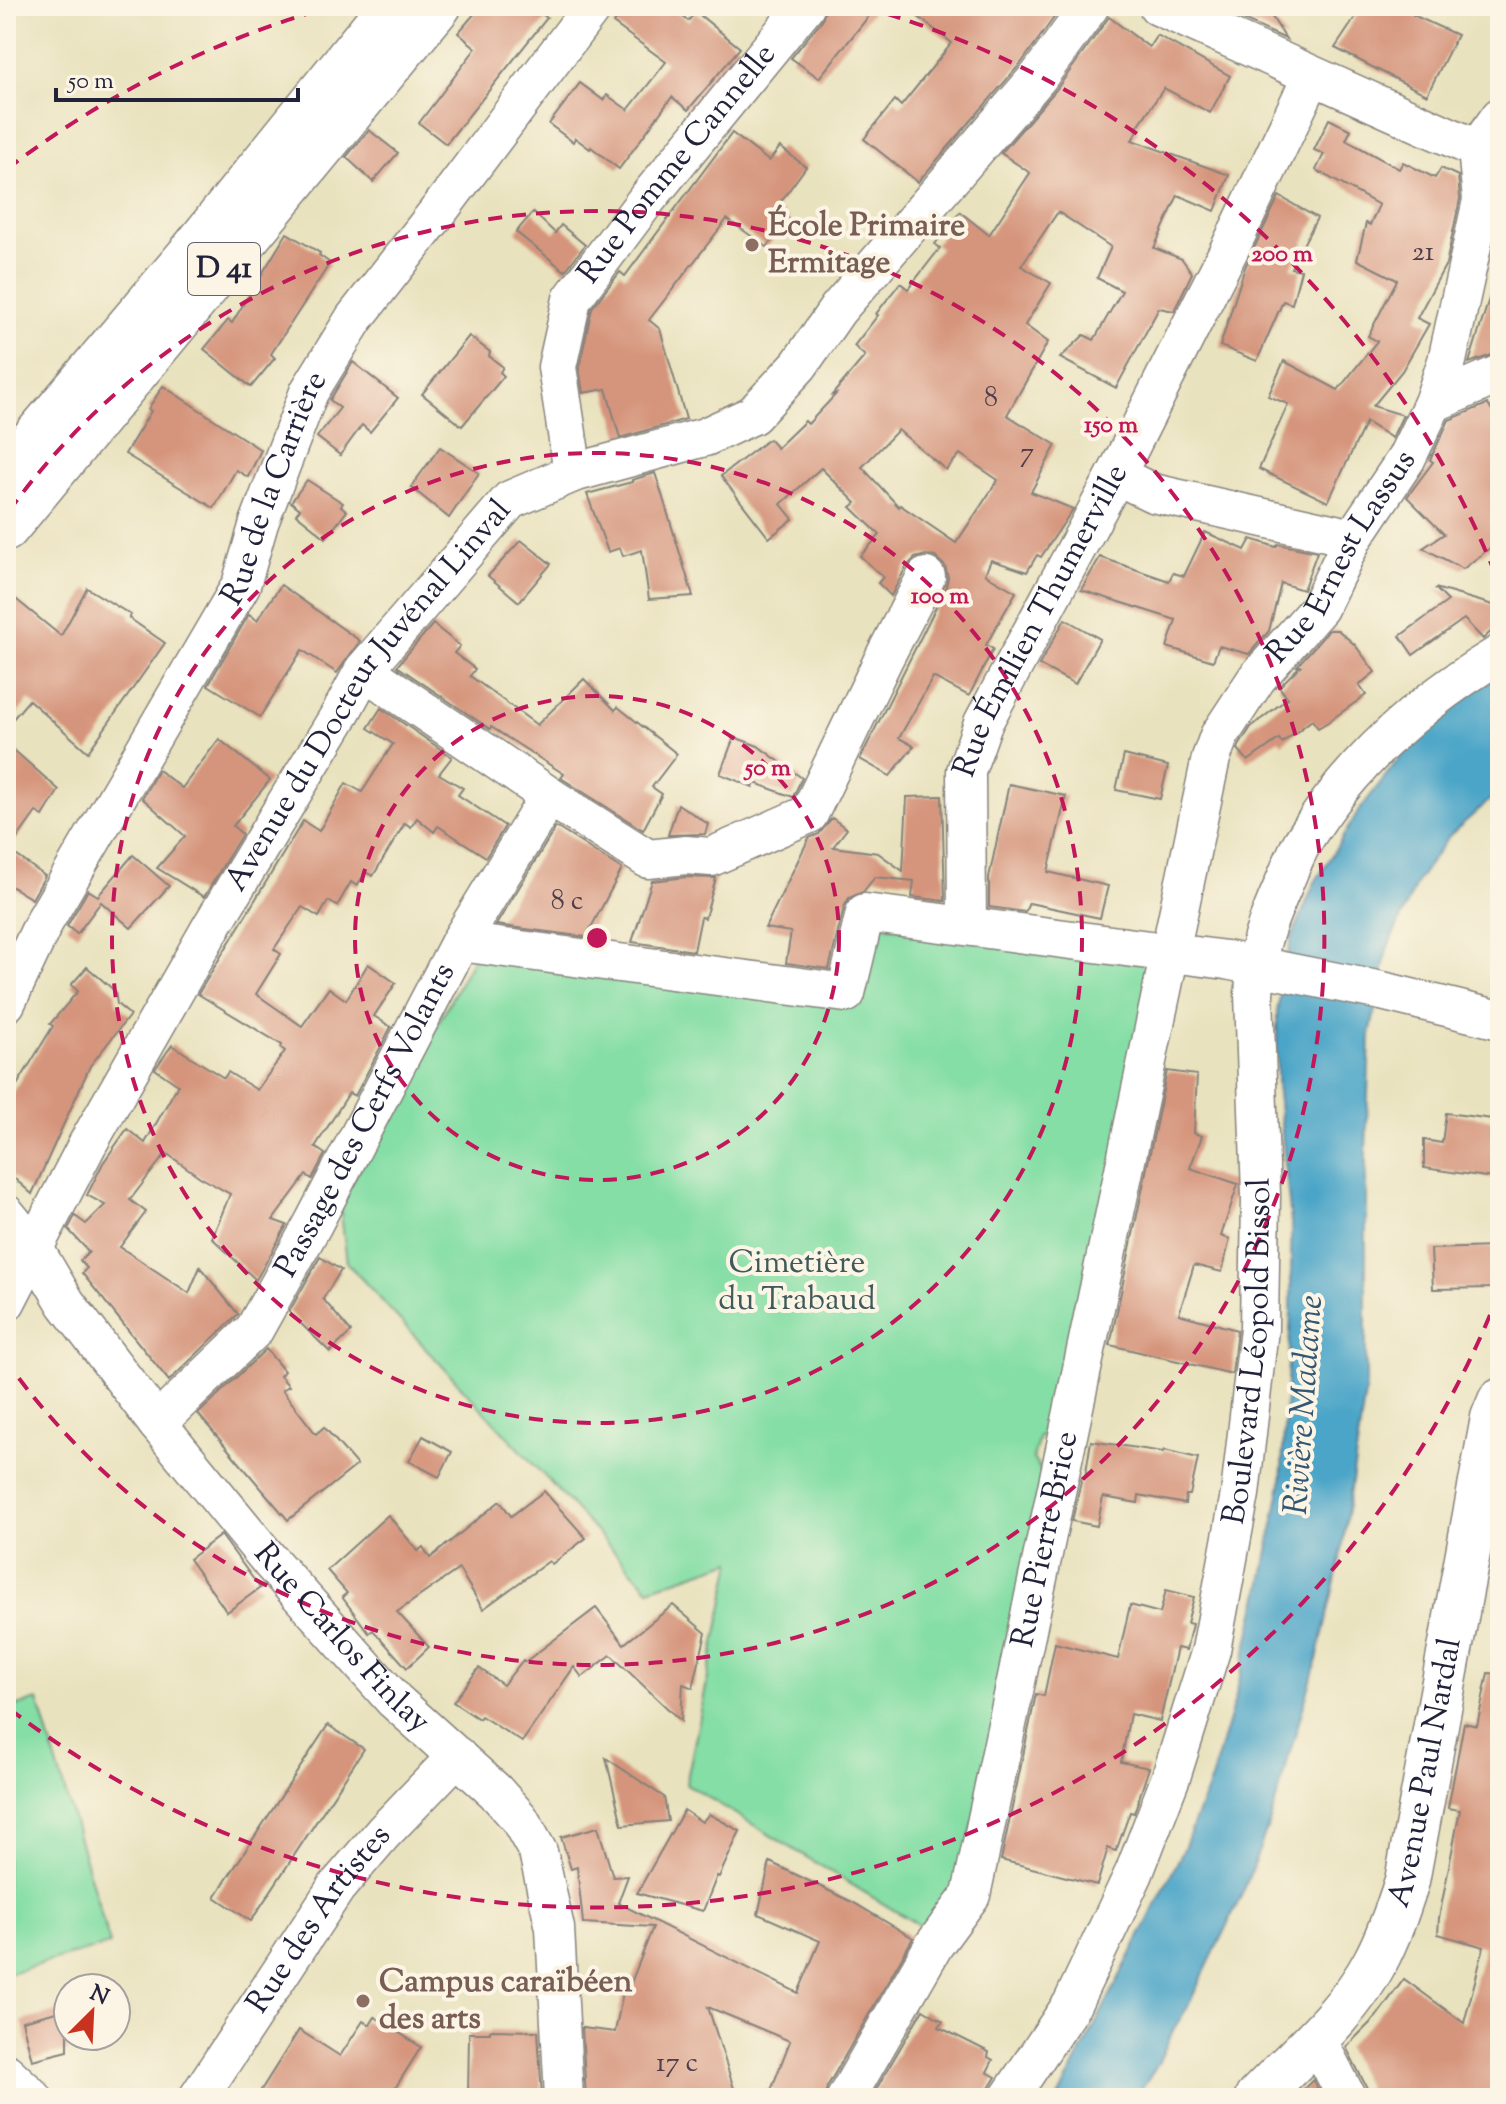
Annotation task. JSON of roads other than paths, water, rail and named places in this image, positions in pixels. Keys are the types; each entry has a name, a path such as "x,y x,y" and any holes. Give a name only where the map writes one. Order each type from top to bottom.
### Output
{"main road":[{"name":"D 41","path":"6,471 189,255 390,6"},
{"name":"D 41","path":"6,529 439,6"},
{"name":"Avenue Paul Nardal","path":"1257,2098 1355,1993 1393,1928 1407,1881 1498,1413"}],"street":[{"name":"Rue de la Carrière","path":"6,1003 44,922 241,585 259,523 309,392 354,319 593,6"},
{"name":"Rue Pomme Cannelle","path":"573,473 557,367 572,299 647,199 805,6"},
{"name":"Avenue du Docteur Juvénal Linval","path":"6,1302 87,1145 213,924 364,670 510,500 573,473 705,437 753,415 799,365 838,309 1039,76 1090,6"},
{"path":"1158,6 1477,149 1500,117"},
{"name":"Rue Émilien Thumerville","path":"967,925 966,771 983,723 1116,475 1312,76"},
{"name":"Rue Ernest Lassus","path":"1171,952 1208,771 1219,736 1257,678 1319,608 1353,538 1406,459 1433,403 1447,361 1482,200 1477,149"},
{"path":"1433,403 1500,374"},
{"path":"1116,475 1153,493 1353,538"},
{"path":"364,670 549,796 648,859 686,855 711,857 809,814 926,577"},
{"name":"Boulevard Léopold Bissol","path":"1009,2098 1072,2004 1134,1873 1171,1777 1211,1650 1240,1494 1259,1329 1261,1195 1254,994 1267,968 1262,935 1301,845 1349,778 1382,743 1437,694 1500,654"},
{"name":"Passage des Cerfs Volants","path":"157,1423 254,1330 313,1224 460,942 549,796"},
{"path":"460,942 846,993 865,913 1171,952 1382,991 1499,1018"},
{"name":"Rue Pierre Brice","path":"846,2098 934,1945 971,1895 1171,952"},
{"name":"Rue Carlos Finlay","path":"6,1214 33,1247 66,1303 157,1423 270,1561 383,1689 519,1818 538,1852 555,1928 564,2098"},
{"name":"Rue des Artistes","path":"198,2098 336,1888 383,1833 457,1756"},
{"path":"1316,2037 1347,2098"},
{"path":"6,2073 33,2098"}],"water":[{"name":"Rivière Madame","path":"1500,673 1500,791 1449,836 1418,880 1387,949 1370,1035 1366,1151 1366,1386 1342,1550 1318,1656 1271,1818 1244,1890 1187,2008 1158,2064 1135,2098 1058,2098 1182,1853 1211,1780 1235,1699 1262,1582 1281,1483 1291,1313 1291,1223 1277,1084 1277,1011 1291,940 1314,884 1358,812 1404,752 1442,710"}],"place":[{"name":"École Primaire Ermitage","path":"752,245"},
{"name":"Campus caraïbéen des arts","path":"363,2001"}],"park label":[{"name":"Cimetière du Trabaud","path":"797,1282"}]}
